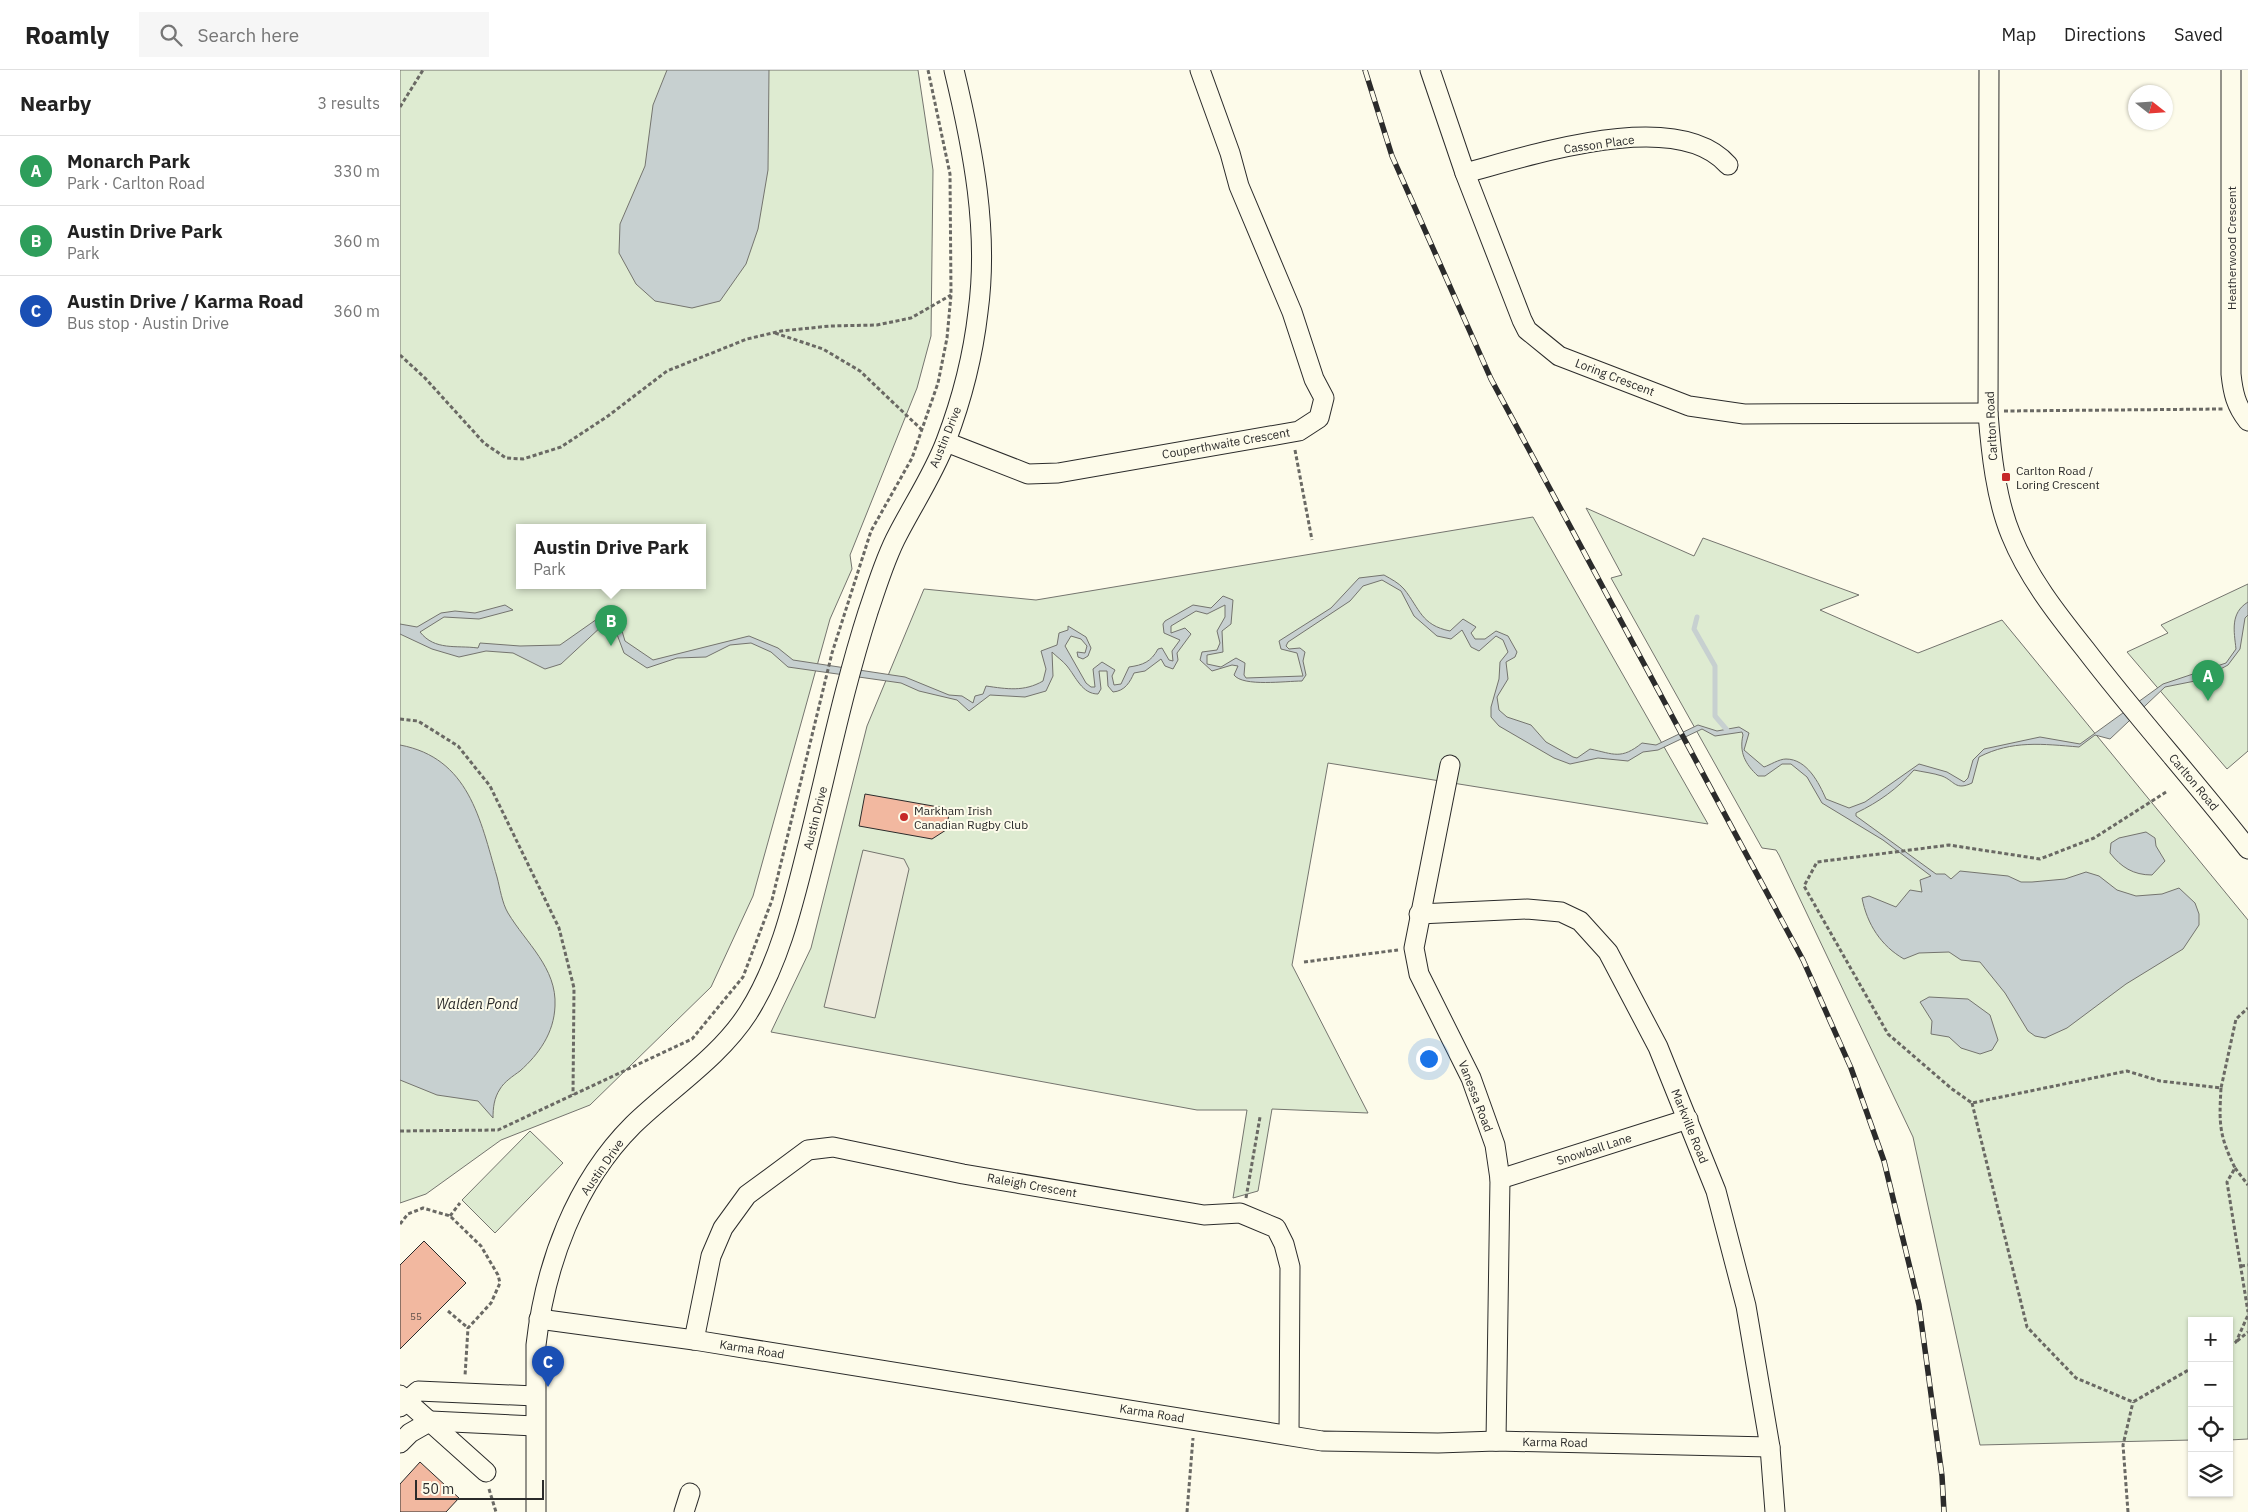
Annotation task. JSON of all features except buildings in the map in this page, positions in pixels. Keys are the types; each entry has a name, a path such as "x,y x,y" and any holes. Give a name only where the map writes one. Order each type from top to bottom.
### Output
{"street":[{"name":"Austin Drive","path":"536,1512 536,1345 539,1319 552,1261 577,1204 600,1166 632,1127 720,1048 748,1014 769,972 791,914 851,674 880,576 896,537 946,442 967,378 979,309 981,253 976,170 954,70"},
{"name":"Couperthwaite Crescent","path":"946,442 1028,474 1058,473 1299,431 1319,418 1324,398 1314,379 1292,312 1239,186 1230,154 1200,70"},
{"name":"Loring Crescent","path":"1430,70 1465,174 1522,320 1528,330 1559,356 1689,406 1720,412 1744,414 1988,413"},
{"name":"Carlton Road","path":"1989,70 1988,413 1991,460 2010,534 2036,584 2128,703 2248,849"},
{"name":"Heatherwood Crescent","path":"2231,70 2231,374 2233,393 2243,415"},
{"name":"Casson Place","path":"1465,174 1542,153 1590,143 1650,137 1680,138 1718,154 1728,165"},
{"name":"Vanessa Road","path":"1450,764 1419,914 1414,948 1419,974 1471,1078 1495,1145 1500,1179 1496,1441"},
{"name":"Markville Road","path":"1419,914 1527,909 1561,912 1580,921 1608,952 1658,1047 1716,1191 1746,1306 1770,1447 1775,1512"},
{"name":"Snowball Lane","path":"1500,1179 1688,1119"},
{"name":"Raleigh Crescent","path":"694,1340 711,1256 723,1228 747,1195 808,1150 833,1147 963,1174 1204,1215 1243,1214 1276,1228 1284,1244 1290,1268 1289,1435"},
{"name":"Karma Road","path":"539,1319 694,1340 1322,1441 1438,1444 1496,1441 1770,1447"},
{"path":"486,1472 431,1421 402,1401 418,1391 535,1396"},
{"path":"400,1443 410,1433 431,1421 535,1426"},
{"path":"684,1512 690,1493"}],"path":[{"path":"400,107 423,70"},
{"path":"400,1131 498,1130 692,1039 743,977 772,900 832,653 870,531 912,458 938,383 947,338 952,295 950,174 928,70"},
{"path":"400,356 426,378 484,442 506,458 523,459 561,447 608,416 667,371 747,339 775,332 830,326 877,325 911,318 952,295"},
{"path":"775,332 823,349 860,371 922,430"},
{"path":"1988,413 2018,410 2243,415"},
{"path":"1291,432 1312,540"},
{"path":"400,719 418,721 458,746 490,786 559,928 574,988 573,1095"},
{"path":"2133,1402 2076,1378 2027,1327 1972,1103 1952,1089 1888,1034 1804,886 1817,862 1949,845 2040,859 2094,838 2166,792"},
{"path":"1304,962 1414,948"},
{"path":"2248,1008 2236,1019 2221,1088 2219,1116 2222,1141 2235,1168 2248,1185"},
{"path":"1972,1103 2127,1071 2160,1081 2221,1088"},
{"path":"1243,1214 1260,1117"},
{"path":"2235,1168 2227,1182 2248,1314 2236,1342"},
{"path":"450,1216 460,1203"},
{"path":"400,1224 415,1209 434,1210 450,1216 481,1246 498,1275 500,1283 491,1303 468,1328 464,1393"},
{"path":"2240,1266 2248,1265"},
{"path":"448,1312 468,1328"},
{"path":"2233,1344 2248,1332"},
{"path":"2128,1512 2123,1445 2133,1402 2188,1370"},
{"path":"1187,1512 1194,1420"},
{"path":"486,1472 496,1512"}],"green space":[{"path":"400,70 918,70 933,170 931,336 917,388 850,555 852,569 830,619 753,896 711,987 590,1105 501,1140 426,1194 400,1203"},
{"path":"1586,508 1694,556 1703,538 1859,595 1820,610 1918,653 2002,620 2248,920 2248,1439 2233,1440 2233,1317 2188,1317 2188,1440 1980,1445 1913,1137 1779,855 1776,850 1762,848 1611,578 1622,575"},
{"path":"1533,517 1708,824 1328,763 1292,965 1368,1113 1272,1109 1258,1191 1233,1198 1247,1110 1197,1110 771,1032 811,948 867,726 924,589 1036,600"},
{"path":"2248,584 2248,751 2227,769 2127,652 2168,633 2161,625"},
{"path":"530,1131 563,1163 495,1233 462,1200"}],"shaded area":[{"path":"863,850 904,859 909,869 875,1018 824,1007"}],"water":[{"path":"667,70 769,70 768,170 758,229 746,264 720,301 692,308 655,301 636,284 619,253 620,224 645,166 653,105"},
{"path":"1384,575 1402,587 1422,615 1433,625 1450,631 1463,619 1476,627 1471,633 1475,639 1485,639 1496,631 1508,636 1517,652 1515,657 1506,662 1508,679 1497,697 1499,710 1507,717 1531,725 1546,742 1573,757 1577,758 1590,749 1611,754 1623,754 1642,743 1656,745 1698,725 1717,731 1739,727 1749,733 1744,750 1764,767 1783,759 1800,763 1816,779 1826,799 1849,808 1865,802 1919,764 1947,772 1964,782 1968,778 1973,760 1984,749 2040,737 2080,744 2163,684 2226,663 2236,649 2234,629 2238,611 2248,602 2248,615 2245,618 2240,649 2228,665 2200,680 2165,687 2110,739 2095,735 2079,747 2028,744 2003,748 1979,757 1972,783 1962,786 1958,786 1942,776 1914,770 1887,794 1856,813 1856,816 1936,874 1945,874 1951,879 1960,871 2008,876 2021,882 2065,879 2086,872 2099,876 2117,890 2136,896 2162,894 2179,888 2195,903 2199,914 2199,925 2183,949 2126,984 2067,1028 2045,1038 2035,1036 2028,1031 2005,993 1980,962 1961,960 1949,952 1919,953 1904,959 1888,948 1871,925 1862,898 1869,896 1896,907 1910,890 1922,892 1920,880 1931,876 1883,840 1822,803 1807,777 1791,764 1782,764 1765,776 1758,776 1744,757 1742,732 1715,736 1702,729 1658,750 1643,752 1628,761 1598,758 1570,764 1554,758 1499,726 1491,717 1491,707 1499,679 1500,662 1508,652 1503,640 1496,636 1479,651 1471,647 1462,630 1451,639 1437,636 1414,616 1401,591 1382,580 1363,586 1350,601 1288,642 1286,646 1289,649 1300,648 1305,652 1303,661 1306,675 1302,681 1246,681 1234,675 1238,666 1232,665 1212,671 1200,660 1202,652 1217,650 1220,643 1217,631 1225,617 1225,605 1207,614 1196,611 1171,626 1171,633 1185,628 1191,634 1177,653 1178,660 1173,669 1165,666 1161,659 1145,671 1134,673 1124,688 1113,692 1108,686 1107,671 1099,671 1101,689 1098,694 1084,688 1065,664 1052,652 1053,676 1046,691 1025,697 990,695 969,711 957,700 919,691 901,683 788,667 771,652 751,643 730,645 706,657 677,658 647,668 624,653 615,629 610,625 603,625 561,664 545,669 513,653 486,651 459,657 432,649 400,634 400,624 417,627 441,613 455,611 475,613 505,605 513,610 479,619 444,617 420,632 432,642 446,646 478,648 480,643 520,646 560,645 607,612 614,611 626,623 622,631 625,641 653,660 749,636 778,648 793,660 905,677 949,695 962,696 973,703 975,696 983,694 986,686 1008,689 1022,688 1043,681 1046,669 1041,651 1057,645 1059,633 1068,630 1068,626 1086,637 1091,648 1088,656 1083,659 1078,657 1077,652 1085,653 1087,646 1081,639 1071,636 1065,646 1086,683 1091,687 1095,687 1093,669 1102,662 1115,670 1112,676 1114,685 1121,684 1129,667 1146,662 1158,649 1162,648 1169,660 1173,661 1172,651 1180,640 1164,633 1163,624 1165,621 1193,605 1211,608 1223,596 1233,600 1231,624 1222,631 1223,652 1207,655 1207,664 1221,667 1236,658 1245,663 1244,675 1246,678 1303,676 1297,653 1281,649 1279,641 1331,608 1359,578"},
{"name":"Walden Pond","path":"400,745 423,752 442,763 457,777 468,794 484,834 506,909 546,968 554,992 554,1016 548,1034 533,1057 500,1089 494,1103 493,1118 478,1101 437,1095 400,1080"},
{"path":"2146,832 2155,838 2156,846 2165,861 2152,875 2133,872 2110,853 2111,843 2119,838"},
{"path":"1929,997 1968,999 1990,1015 1998,1040 1992,1050 1980,1054 1961,1048 1949,1037 1931,1034 1932,1021 1920,1002"}],"waterway":[{"path":"1697,617 1694,629 1715,666 1715,716 1727,730"}],"railway":[{"path":"1365,70 1392,156 1491,379 1803,960 1851,1068 1884,1161 1919,1305 1942,1476 1944,1512"}],"place":[{"name":"Carlton Road / Loring Crescent","path":"2006,477"},
{"name":"Austin Drive Park","path":"611,646"},
{"name":"Monarch Park","path":"2208,701"},
{"name":"Markham Irish Canadian Rugby Club","path":"904,817"},
{"name":"Austin Drive / Karma Road","path":"548,1387"}]}
